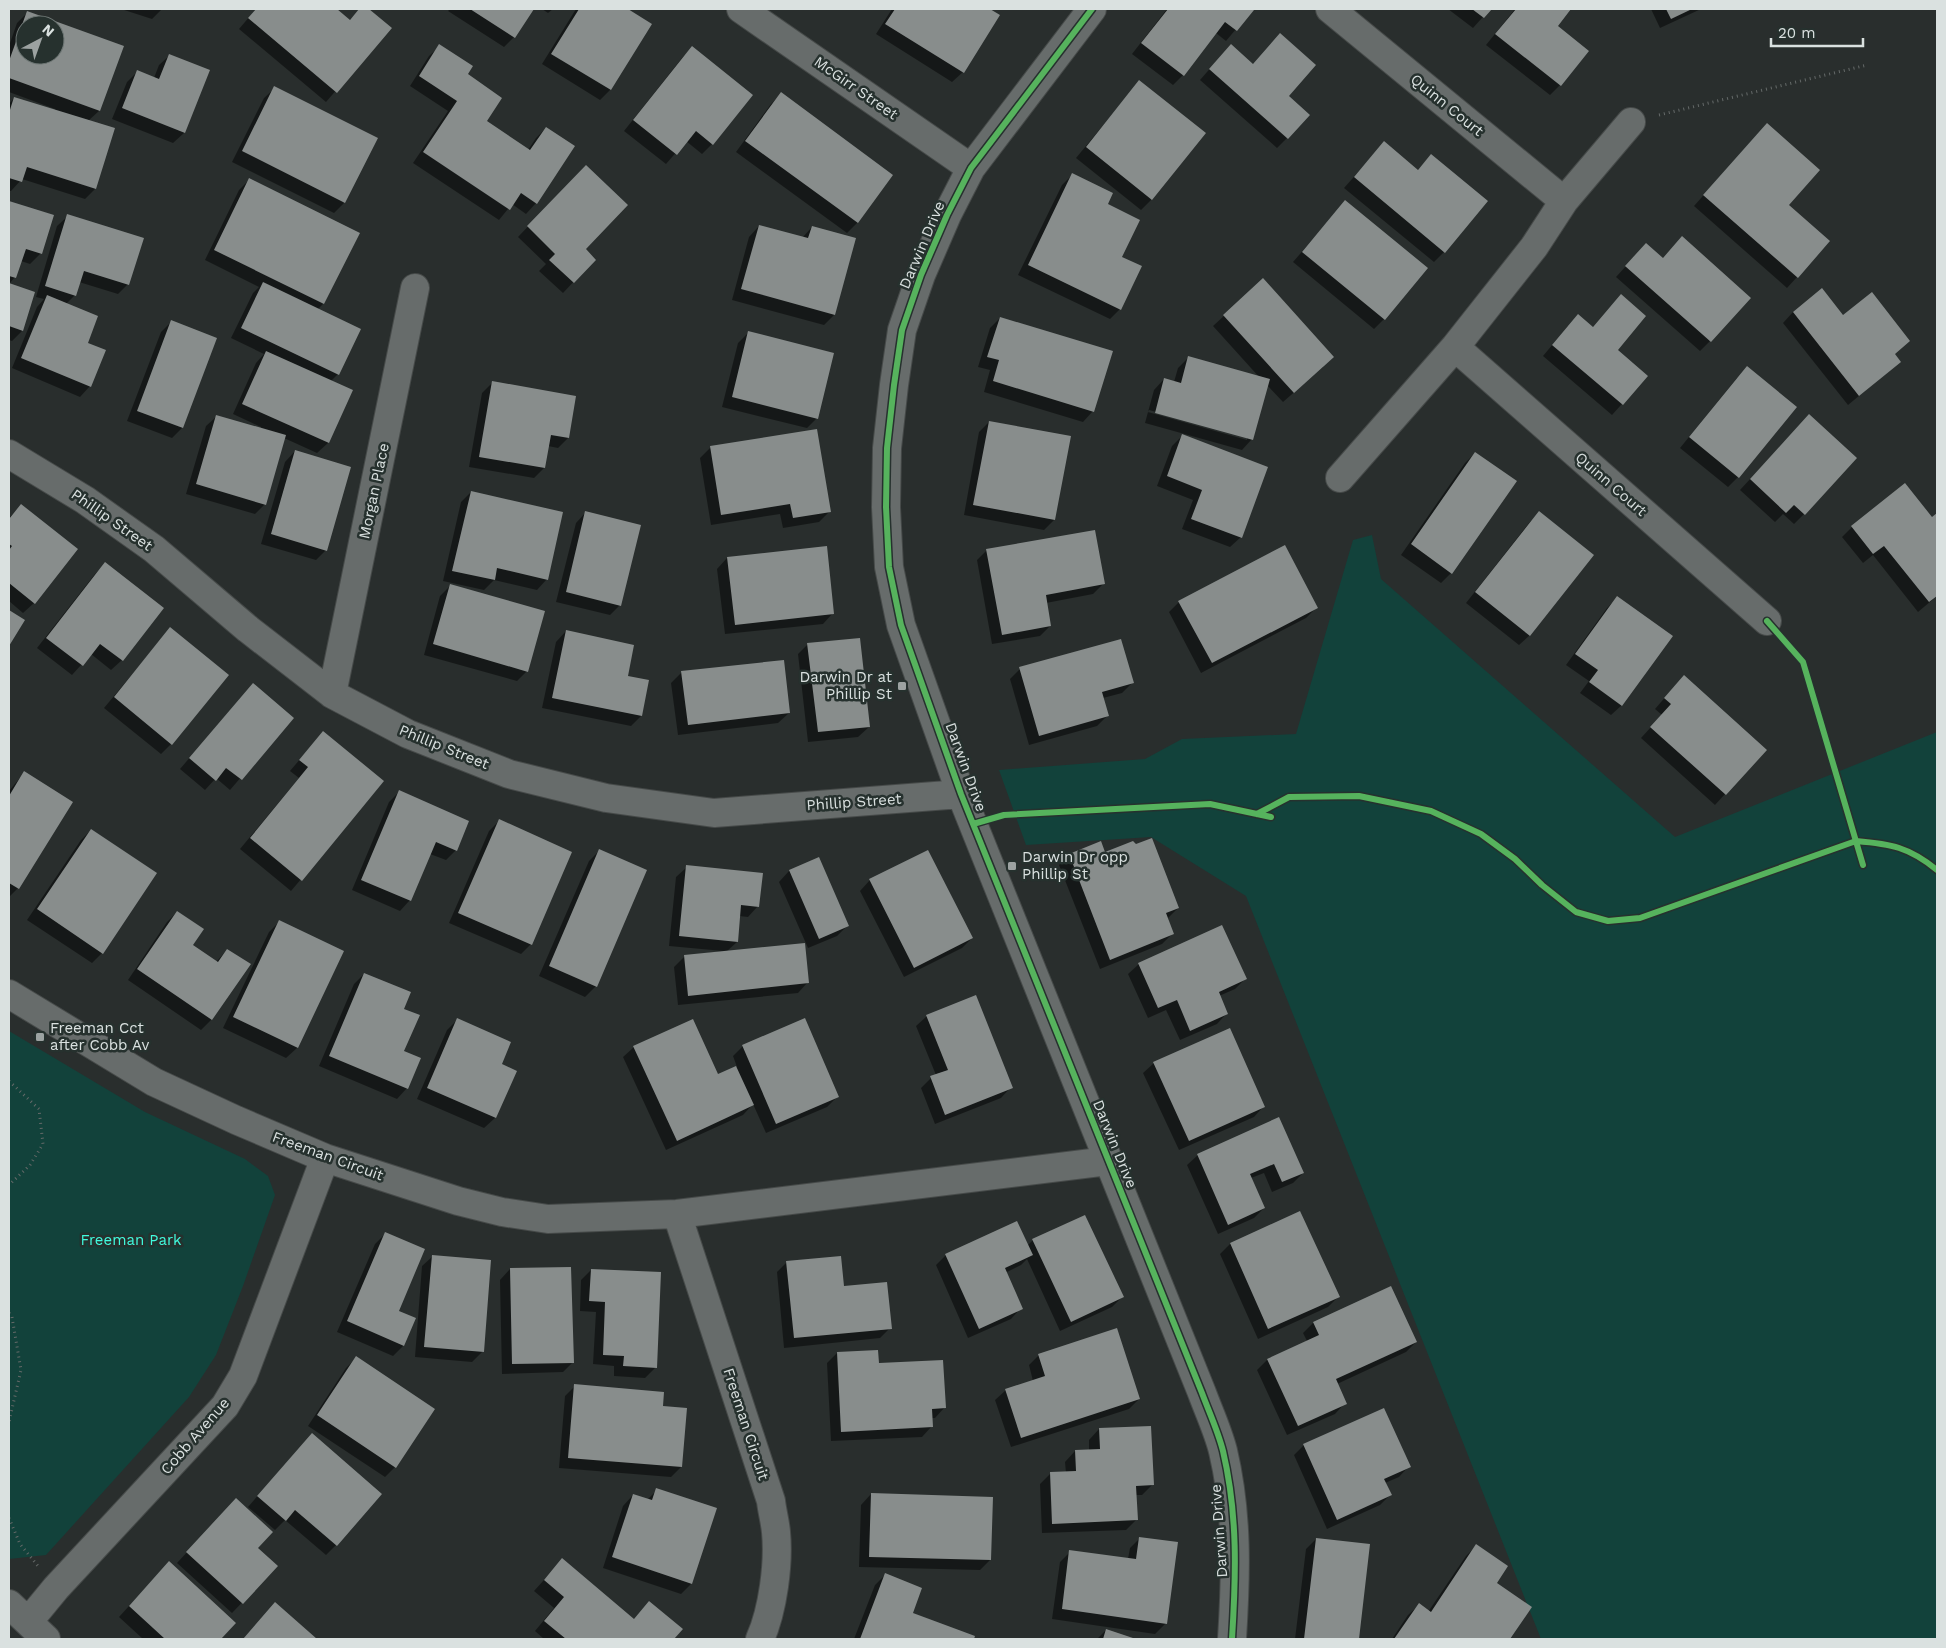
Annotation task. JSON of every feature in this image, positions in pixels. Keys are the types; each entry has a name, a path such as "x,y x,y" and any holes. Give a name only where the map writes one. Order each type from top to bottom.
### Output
{"street":[{"name":"McGirr Street","path":"741,9 971,168"},
{"name":"Darwin Drive","path":"1092,9 971,168 947,215 921,275 902,330 887,448 886,506 889,567 901,625 961,794 1223,1449 1231,1494 1236,1567 1232,1639"},
{"name":"Quinn Court","path":"1330,9 1564,201"},
{"path":"1340,478 1455,347 1534,248 1564,201 1632,122"},
{"name":"Morgan Place","path":"332,694 415,288"},
{"name":"Quinn Court","path":"1455,347 1768,621"},
{"name":"Phillip Street","path":"9,454 85,500 154,549 248,629 332,694 408,734 509,774 606,798 714,813 961,794"},
{"name":"Freeman Circuit","path":"9,994 154,1082 325,1158 458,1201 502,1212 548,1220 678,1214 1108,1161"},
{"name":"Cobb Avenue","path":"28,1622 56,1588 225,1406 243,1376 325,1158"},
{"name":"Freeman Circuit","path":"678,1214 771,1501 776,1532 775,1576 764,1631 760,1639"}],"path":[{"path":"1632,122 1867,66"},
{"path":"9,1081 39,1109 43,1144 30,1165 9,1185"},
{"path":"9,1313 12,1317 21,1370 9,1422"},
{"path":"9,1518 20,1544 56,1588"}],"green space":[{"path":"1372,535 1381,579 1675,837 1937,732 1937,1639 1541,1639 1246,896 1151,837 1026,845 999,770 1145,759 1182,739 1296,734 1353,540"},
{"name":"Freeman Park","path":"9,1031 145,1112 245,1159 268,1176 275,1195 216,1355 189,1397 46,1555 9,1559"}],"building":[{"path":"256,9 337,9 350,20 359,9 369,9 392,28 337,93 248,18"},
{"path":"470,9 534,9 515,38"},
{"path":"579,9 628,9 652,24 611,90 551,54"},
{"path":"895,9 990,9 1000,15 964,73 885,24"},
{"path":"1168,9 1254,10 1237,31 1225,22 1184,76 1141,43"},
{"path":"1472,9 1492,9 1484,18"},
{"path":"1516,9 1571,9 1558,26 1589,51 1561,86 1495,34"},
{"path":"1666,9 1692,9 1671,19"},
{"path":"27,11 38,15 26,15"},
{"path":"65,25 124,46 100,111 9,78 9,61 15,44 15,65 65,65"},
{"path":"1280,33 1316,65 1289,96 1310,115 1288,139 1209,69 1231,44 1253,64"},
{"path":"439,44 473,66 468,74 502,98 487,121 530,150 546,127 575,146 537,204 521,193 510,210 423,152 457,101 419,76"},
{"path":"692,46 753,95 713,145 696,131 677,155 633,120"},
{"path":"169,54 210,70 185,133 122,108 137,70 159,79"},
{"path":"1139,80 1206,133 1152,200 1086,147"},
{"path":"274,86 378,138 345,203 242,151"},
{"path":"781,92 893,175 858,223 745,141"},
{"path":"14,97 115,128 96,189 27,167 22,182 9,178 9,113"},
{"path":"1767,123 1820,170 1789,205 1830,241 1798,278 1703,195"},
{"path":"1384,141 1418,170 1431,154 1488,201 1445,253 1354,177"},
{"path":"586,165 628,205 586,249 596,260 574,283 549,260 555,254 527,226"},
{"path":"1072,173 1113,193 1108,204 1140,220 1122,257 1142,266 1121,310 1028,265"},
{"path":"249,178 360,233 324,304 214,250"},
{"path":"1345,200 1428,268 1385,320 1302,252"},
{"path":"9,201 54,215 42,254 26,249 16,278 9,276"},
{"path":"67,214 144,238 129,285 84,271 76,296 45,286"},
{"path":"759,225 808,238 812,226 856,238 835,315 741,289"},
{"path":"1682,236 1751,298 1711,342 1625,266 1646,243 1663,258"},
{"path":"1263,278 1334,357 1294,393 1223,315"},
{"path":"263,282 361,329 339,375 241,328"},
{"path":"9,283 35,292 23,331 9,326"},
{"path":"1822,288 1843,315 1872,292 1910,341 1895,354 1901,362 1859,396 1793,312"},
{"path":"1621,294 1646,316 1618,350 1648,376 1623,405 1552,345 1578,314 1593,327"},
{"path":"47,295 98,316 88,343 106,350 91,387 21,358"},
{"path":"1000,317 1113,351 1094,412 993,381 999,360 987,357"},
{"path":"171,320 217,338 183,428 137,411"},
{"path":"748,331 834,353 818,419 732,397"},
{"path":"266,351 353,390 329,443 242,404"},
{"path":"1188,356 1270,379 1253,440 1155,413 1164,378 1181,383"},
{"path":"1747,366 1797,407 1739,478 1689,437"},
{"path":"492,381 576,396 569,438 551,435 545,468 479,457"},
{"path":"1809,414 1857,458 1805,515 1794,505 1786,513 1750,479"},
{"path":"216,415 286,435 266,505 196,484"},
{"path":"989,421 1071,436 1055,520 973,505"},
{"path":"817,429 831,512 793,518 790,504 721,515 710,446"},
{"path":"1182,434 1268,467 1242,538 1191,519 1202,490 1167,476"},
{"path":"295,450 351,467 327,551 271,534"},
{"path":"1475,452 1517,481 1452,574 1411,544"},
{"path":"1905,483 1932,517 1937,513 1937,596 1929,602 1884,546 1873,554 1851,526"},
{"path":"471,491 563,512 548,580 497,568 495,580 452,571"},
{"path":"21,504 78,549 35,604 9,583 9,550 12,546 9,544 9,519"},
{"path":"585,511 641,525 621,606 566,592"},
{"path":"1539,511 1594,555 1530,636 1475,592"},
{"path":"1095,530 1105,584 1046,595 1051,626 1002,635 986,549"},
{"path":"1285,545 1318,608 1212,663 1178,601"},
{"path":"827,546 834,614 735,625 727,557"},
{"path":"105,562 164,608 123,661 100,644 83,666 46,638"},
{"path":"450,584 545,611 528,672 433,644"},
{"path":"1617,596 1673,636 1622,706 1589,682 1598,670 1575,654"},
{"path":"9,610 25,620 9,646"},
{"path":"170,627 229,675 172,745 114,697"},
{"path":"566,630 634,645 628,676 649,680 642,716 552,698"},
{"path":"860,638 870,727 818,732 807,643"},
{"path":"1121,639 1134,683 1102,692 1109,716 1039,736 1019,667"},
{"path":"784,660 790,713 688,725 681,671"},
{"path":"1684,675 1767,750 1726,795 1650,727 1671,704 1664,698"},
{"path":"253,683 294,718 242,780 226,768 216,781 189,758"},
{"path":"323,731 384,781 302,881 250,838 308,767 299,760"},
{"path":"24,771 73,802 19,889 9,883 9,796"},
{"path":"399,790 469,821 457,851 436,842 411,901 361,880"},
{"path":"499,819 572,852 532,945 458,913"},
{"path":"91,829 157,873 103,954 37,909"},
{"path":"1152,838 1179,908 1166,913 1174,934 1110,960 1069,854 1101,841 1105,852 1133,841 1136,844"},
{"path":"599,849 647,870 597,987 549,966"},
{"path":"928,850 973,938 914,968 869,879"},
{"path":"819,857 849,926 819,939 789,870"},
{"path":"686,865 763,873 759,907 741,905 738,942 679,936"},
{"path":"177,911 204,929 193,945 218,962 227,949 251,964 212,1020 137,969"},
{"path":"279,920 344,951 298,1048 233,1017"},
{"path":"1222,925 1247,979 1219,992 1228,1014 1190,1031 1177,1000 1158,1008 1138,963"},
{"path":"805,943 809,983 688,996 684,955"},
{"path":"364,973 411,992 404,1009 420,1015 404,1051 421,1058 408,1089 329,1056"},
{"path":"976,995 1013,1088 945,1115 930,1076 948,1070 926,1015"},
{"path":"457,1018 511,1042 502,1064 517,1071 496,1118 427,1088"},
{"path":"805,1018 839,1097 776,1124 742,1045"},
{"path":"693,1019 718,1074 736,1066 754,1105 677,1141 633,1046"},
{"path":"1230,1028 1265,1107 1189,1141 1153,1062"},
{"path":"1279,1117 1304,1173 1282,1182 1274,1164 1250,1174 1265,1208 1228,1225 1197,1154"},
{"path":"1300,1211 1340,1297 1268,1329 1230,1243"},
{"path":"1085,1215 1124,1297 1071,1322 1032,1239"},
{"path":"1017,1221 1033,1255 1005,1268 1023,1309 979,1329 945,1254"},
{"path":"385,1232 425,1249 399,1311 416,1318 404,1346 347,1321"},
{"path":"432,1255 491,1260 484,1352 424,1347"},
{"path":"841,1256 844,1286 887,1282 892,1329 794,1338 786,1261"},
{"path":"571,1267 574,1363 512,1364 510,1268"},
{"path":"591,1269 661,1272 657,1368 623,1366 624,1356 603,1355 605,1302 589,1301"},
{"path":"1391,1286 1417,1342 1336,1379 1347,1404 1298,1426 1267,1359 1319,1335 1313,1322"},
{"path":"1117,1328 1140,1399 1021,1438 1005,1389 1045,1376 1038,1354"},
{"path":"878,1350 879,1363 943,1360 946,1408 932,1409 933,1427 841,1432 837,1352"},
{"path":"356,1356 435,1409 396,1468 317,1415"},
{"path":"574,1384 664,1392 663,1406 687,1408 682,1467 568,1458"},
{"path":"1384,1408 1411,1467 1384,1479 1392,1495 1337,1520 1303,1444"},
{"path":"1151,1426 1154,1485 1136,1486 1138,1520 1052,1524 1050,1472 1076,1471 1075,1450 1100,1449 1099,1428"},
{"path":"312,1433 382,1494 337,1546 295,1510 286,1521 257,1496"},
{"path":"656,1488 717,1508 692,1584 612,1557 633,1494 652,1500"},
{"path":"871,1493 993,1497 991,1560 869,1557"},
{"path":"236,1498 273,1532 258,1548 278,1566 243,1604 186,1552"},
{"path":"1139,1537 1178,1542 1167,1624 1062,1609 1069,1550 1136,1559"},
{"path":"1316,1538 1370,1544 1359,1639 1304,1639"},
{"path":"1476,1544 1508,1566 1497,1583 1532,1607 1510,1639 1394,1639 1419,1603 1431,1612"},
{"path":"562,1558 634,1619 649,1601 683,1629 674,1639 566,1639 544,1621 564,1597 544,1580"},
{"path":"169,1561 236,1623 221,1639 165,1639 129,1606"},
{"path":"885,1573 922,1588 913,1613 975,1636 974,1639 860,1639"},
{"path":"275,1602 317,1639 243,1639"},
{"path":"1106,1629 1136,1639 1103,1639"}],"cycle path":[{"path":"1092,9 971,168 947,215 921,275 902,330 887,448 886,507 889,567 901,625 961,794 1219,1436 1228,1475 1235,1545 1232,1639"},
{"path":"1767,621 1803,662 1863,865"},
{"path":"1257,814 1289,797 1359,796 1431,811 1481,834 1515,859 1542,885 1576,912 1608,921 1640,918 1856,841 1890,845 1899,848 1917,856 1937,870"},
{"path":"973,824 1004,815 1210,804 1271,817"}],"place":[{"name":"Darwin Dr at Phillip St","path":"902,686"},
{"name":"Darwin Dr opp Phillip St","path":"1012,866"},
{"name":"Freeman Cct after Cobb Av","path":"40,1037"}]}
